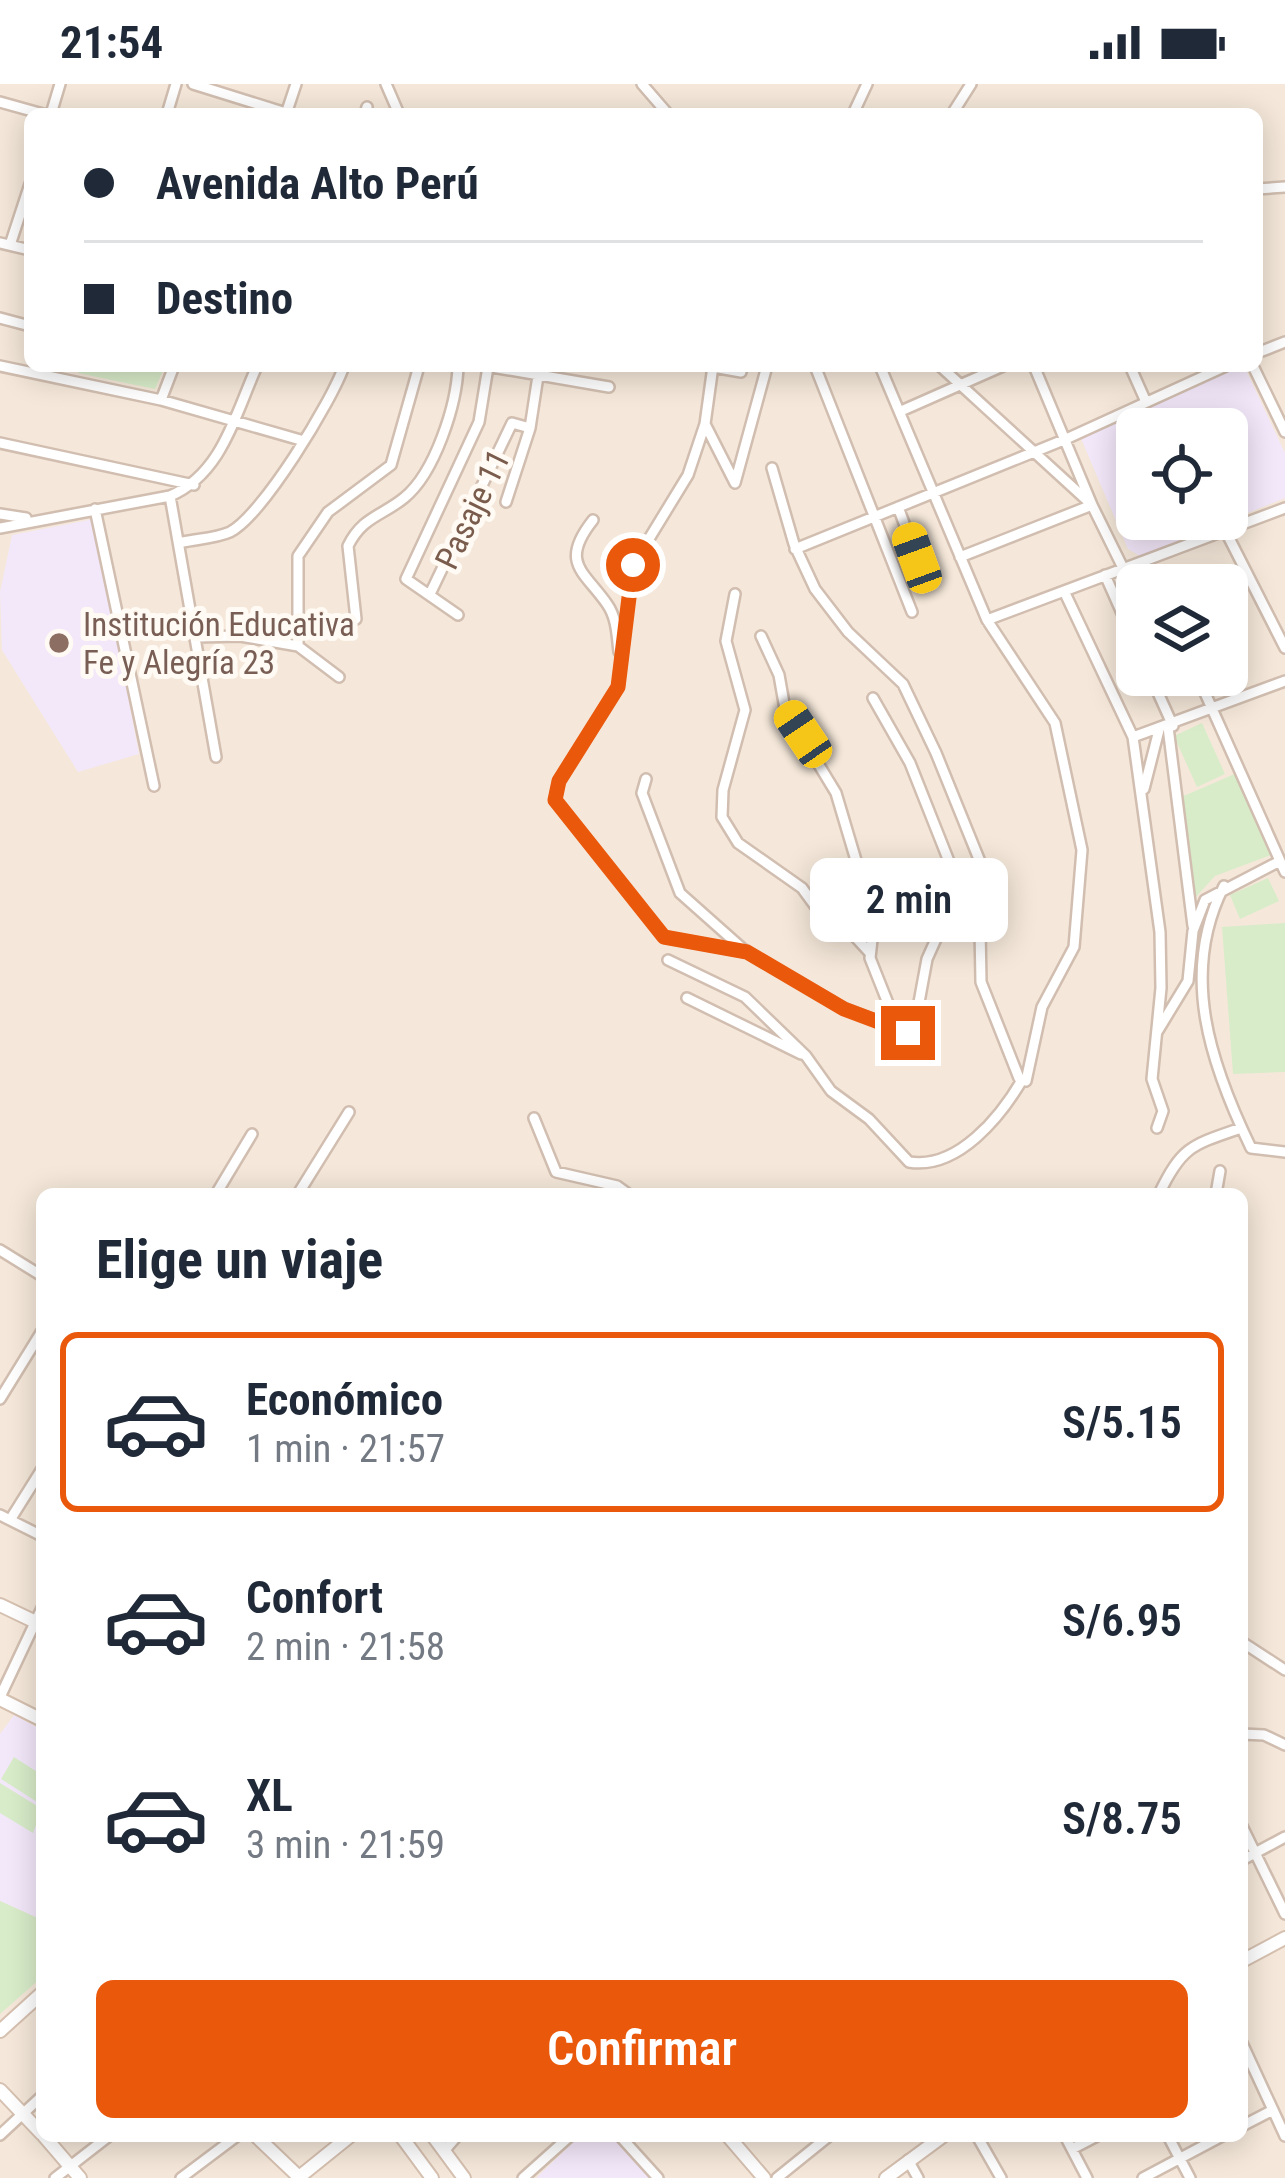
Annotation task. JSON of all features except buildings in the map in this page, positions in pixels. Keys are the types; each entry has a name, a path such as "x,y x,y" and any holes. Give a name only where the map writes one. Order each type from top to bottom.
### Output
{"street":[{"path":"193,84 270,108"},
{"path":"642,84 663,108"},
{"path":"5,244 24,198"},
{"path":"28,372 234,418 304,441"},
{"path":"161,400 172,372"},
{"path":"0,528 170,496 195,485 210,470 254,372"},
{"path":"183,542 231,531 304,441 342,372"},
{"path":"298,646 298,556 328,512 391,465 417,372"},
{"path":"356,620 348,546 368,516 400,502 416,486 445,422 457,372"},
{"path":"458,615 406,579 479,422 486,372"},
{"path":"518,372 609,387"},
{"path":"712,372 705,424 679,498 633,565 628,630 612,702 559,781 555,800 664,937 747,952"},
{"path":"705,424 735,483 765,372"},
{"path":"817,372 912,612"},
{"path":"668,960 745,997 806,1056 831,1091 869,1119 902,1157 919,1163 982,1134 1031,1073 1042,1007 1074,947 1084,865 1055,722 987,620 883,372"},
{"path":"948,372 1092,506"},
{"path":"901,411 990,372"},
{"path":"1037,372 1121,564"},
{"path":"1133,372 1146,403"},
{"path":"796,549 1031,449 1066,439 1213,372"},
{"path":"1256,372 1285,432"},
{"path":"506,502 530,428 538,376"},
{"name":"Pasaje 11","path":"430,594 512,423 530,428"},
{"path":"0,443 195,485"},
{"path":"772,468 796,549 815,589 848,632 903,684 979,852 986,886 980,929 981,982 1022,1080"},
{"path":"170,496 183,542 216,757"},
{"path":"960,557 1092,506"},
{"path":"898,507 917,558"},
{"path":"1248,522 1285,508"},
{"path":"95,509 154,786"},
{"path":"0,514 31,519"},
{"path":"592,520 581,537 577,564 582,578 609,607 620,657"},
{"path":"1135,564 1199,540"},
{"path":"1230,540 1285,648"},
{"path":"987,620 1116,571"},
{"path":"1105,575 1116,599"},
{"path":"1064,591 1133,737 1160,932 1161,988 1152,1079 1163,1111 1156,1128"},
{"path":"735,594 726,641 743,698 744,723 723,790 722,817 738,843 802,888 824,918 848,929 870,953 899,1031"},
{"path":"197,637 240,636 298,646 339,677"},
{"path":"761,636 779,674 785,709 836,794 874,921 870,953"},
{"path":"1133,737 1285,681"},
{"path":"1154,1037 1188,981 1193,931 1166,728 1156,696"},
{"path":"1193,931 1205,900 1223,886 1282,860 1207,696"},
{"path":"646,779 642,793 680,893 747,952 844,1009 908,1033 915,1024 920,986 949,910 954,874 910,763 873,698"},
{"path":"1142,796 1166,728"},
{"path":"954,874 967,881 980,929"},
{"path":"1223,886 1202,955 1205,1032 1251,1148 1285,1152"},
{"path":"687,998 806,1056"},
{"path":"302,1188 350,1112"},
{"path":"534,1118 556,1172 620,1188"},
{"path":"1162,1188 1178,1156 1191,1146 1241,1128"},
{"path":"219,1188 252,1134"},
{"path":"1217,1188 1220,1171"},
{"path":"0,1250 36,1273"},
{"path":"0,1275 10,1260"},
{"path":"0,1399 36,1342"},
{"path":"36,1477 5,1518 36,1533"},
{"path":"0,1605 36,1617"},
{"path":"36,1624 0,1698 36,1717"},
{"path":"1248,1646 1285,1670"},
{"path":"1248,1734 1264,1735 1285,1745"},
{"path":"1248,1857 1285,1837"},
{"path":"1248,1838 1285,1913"},
{"path":"1248,1958 1285,1938"},
{"path":"0,2031 36,1998"},
{"path":"1248,2065 1282,2120 1285,2136"},
{"path":"0,2090 36,2127"},
{"path":"0,2135 36,2101"},
{"path":"1248,2123 1273,2110"},
{"path":"49,2142 80,2178"},
{"path":"55,2178 101,2142"},
{"path":"181,2178 229,2142"},
{"path":"262,2142 298,2177 342,2142"},
{"path":"404,2142 428,2177"},
{"path":"437,2142 464,2178"},
{"path":"444,2151 452,2142"},
{"path":"523,2178 563,2142"},
{"path":"625,2142 658,2178"},
{"path":"733,2142 764,2178"},
{"path":"777,2178 822,2142"},
{"path":"886,2178 934,2142"},
{"path":"980,2142 1001,2178"},
{"path":"1068,2142 1087,2178"},
{"path":"1072,2149 1085,2142"},
{"path":"1171,2142 1190,2178"},
{"path":"1143,2178 1210,2142"},
{"path":"908,2160 918,2178"}],"shaded area":[{"path":"0,84 1285,84 1285,2178 0,2178"},
{"path":"1221,372 1247,372 1285,453 1285,498 1248,513 1248,408 1142,408"},
{"path":"1116,420 1116,521 1080,436"},
{"name":"Institución Educativa Fe y Alegría 23","path":"94,519 139,754 78,772 2,650 0,592 12,535"},
{"path":"1124,540 1180,540 1140,556 1128,549"},
{"path":"14,1715 36,1727 36,1917 0,1901 0,1734"},
{"path":"574,2142 618,2142 651,2178 536,2178"}],"green space":[{"path":"78,372 162,372 155,389"},
{"path":"1202,723 1225,774 1197,787 1174,736"},
{"path":"1237,773 1271,855 1215,876 1195,898 1179,798"},
{"path":"848,867 865,903 840,914 824,878"},
{"path":"1268,878 1279,901 1240,919 1230,895"},
{"path":"1285,923 1285,1072 1233,1074 1222,927"},
{"path":"14,1757 36,1771 36,1801 1,1779"},
{"path":"0,1783 36,1805 33,1833 0,1813"},
{"path":"0,1901 36,1917 36,1982 0,2014"}],"place":[{"name":"Institución Educativa Fe y Alegría 23","path":"59,643"}],"route":[{"path":"633,565 618,687 601,722 559,781 555,800 664,937 747,952 844,1009 908,1033"}]}
